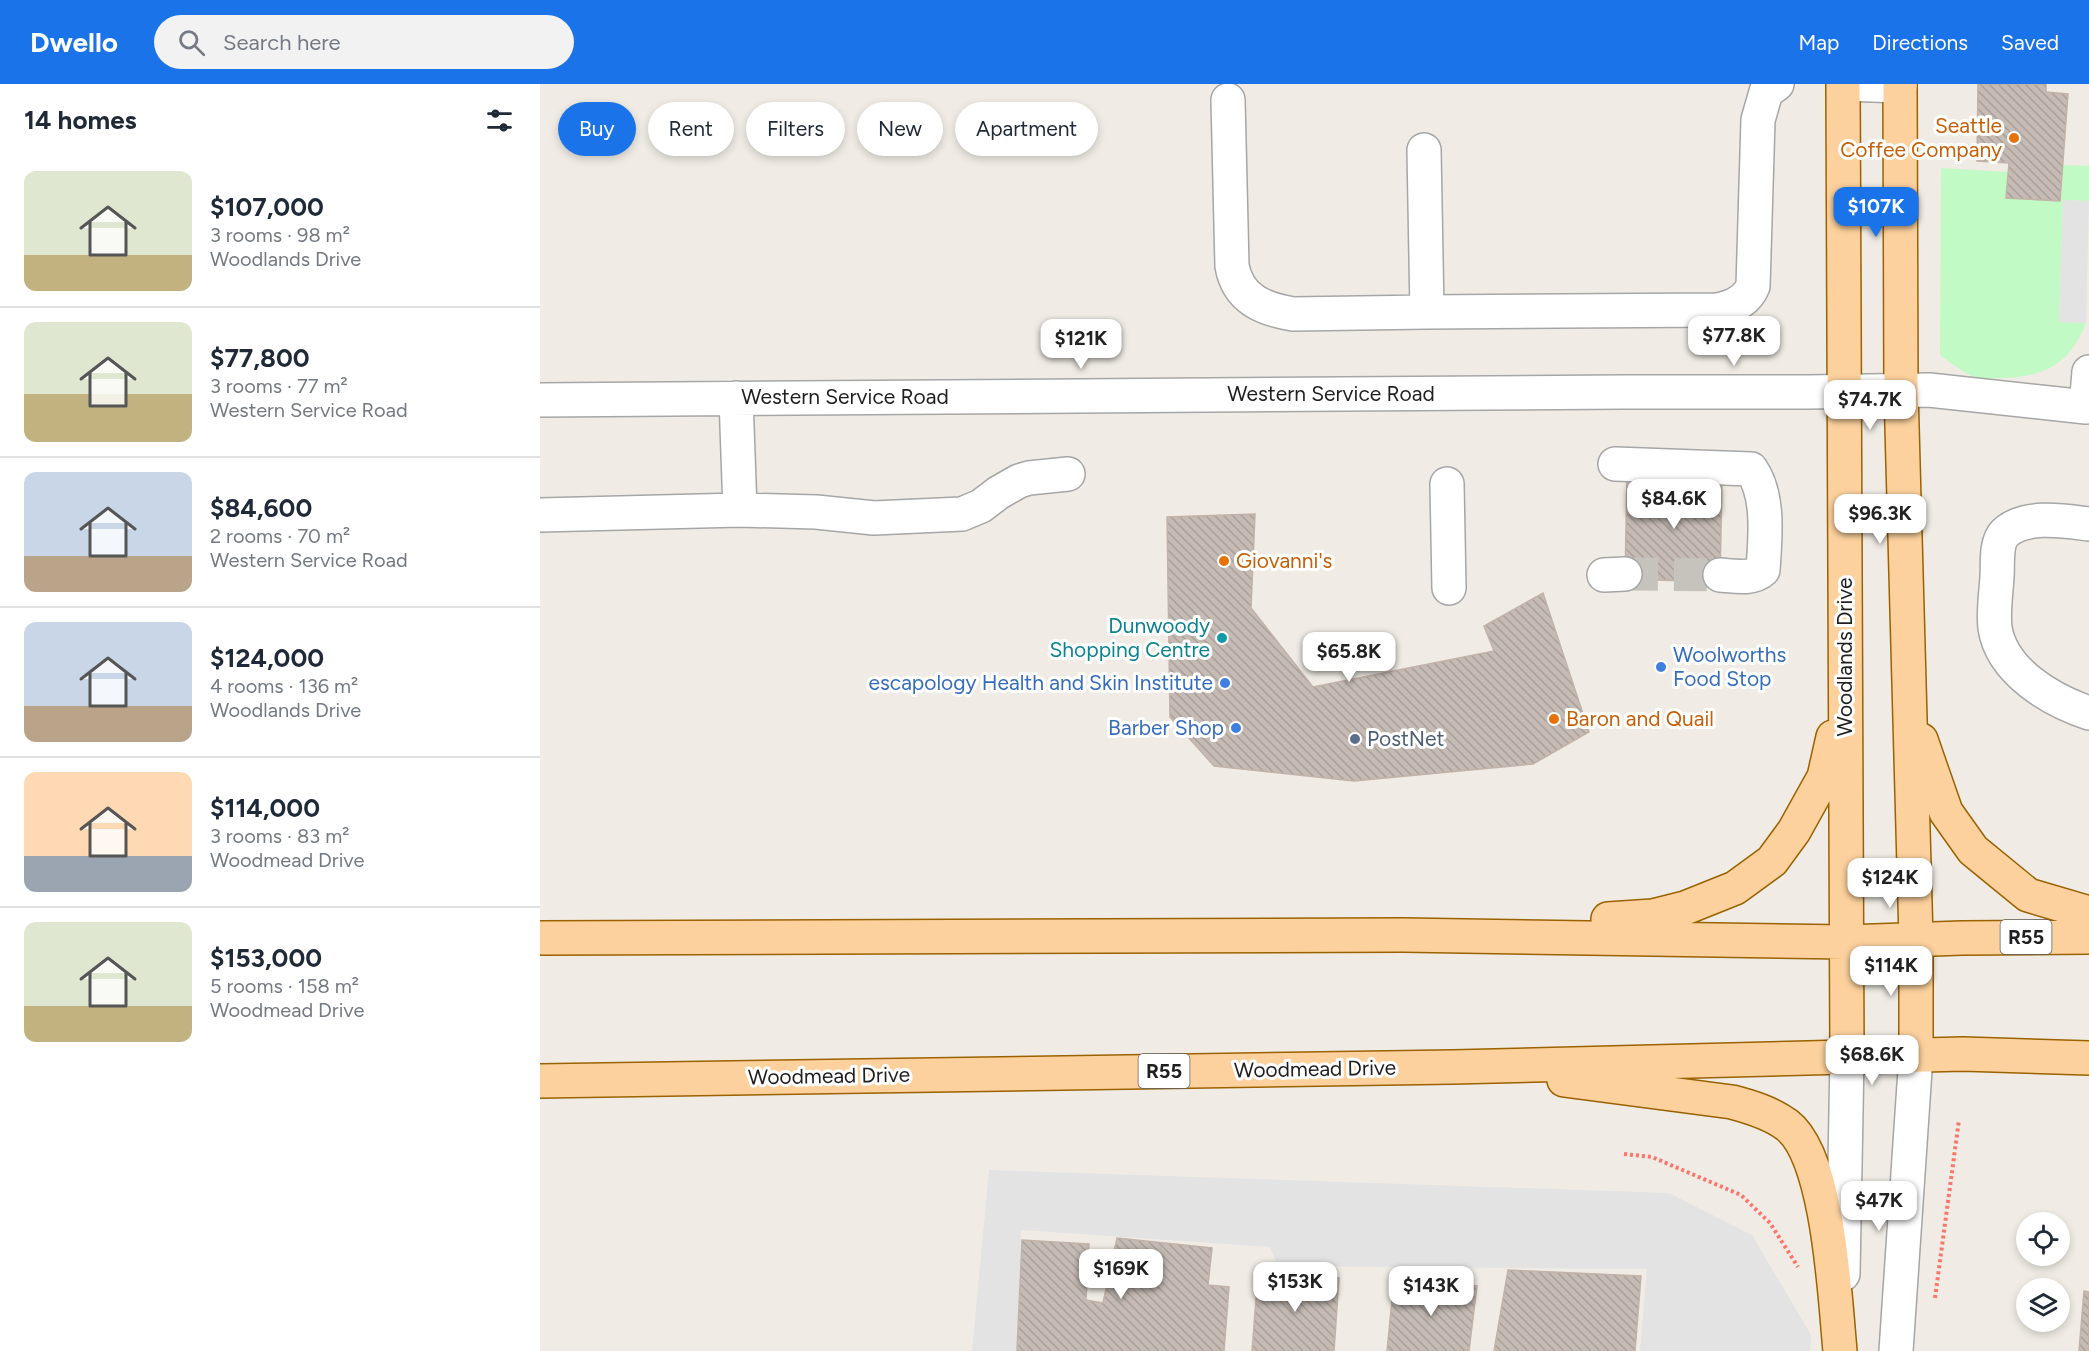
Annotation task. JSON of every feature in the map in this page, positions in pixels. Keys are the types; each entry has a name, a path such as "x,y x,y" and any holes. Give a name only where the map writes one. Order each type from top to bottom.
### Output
{"main road":[{"name":"Woodlands Drive","path":"1844,84 1846,1057"},
{"path":"1900,85 1901,390 1916,939 1916,1055"},
{"path":"1403,934 1653,915 1686,908 1735,888 1772,861 1794,831 1824,777 1845,678"},
{"path":"1910,698 1925,754 1947,812 1973,850 2028,895 2089,913"},
{"name":"R55","path":"540,938 1403,934 1846,942 2089,937"},
{"name":"Woodmead Drive","path":"540,1080 1453,1067 1963,1054 2089,1058"},
{"path":"1453,1067 1732,1102 1756,1108 1787,1125 1799,1137 1815,1172 1830,1250 1841,1351"}],"street":[{"path":"1228,100 1234,278 1244,294 1274,311 1293,315 1718,310 1742,301 1750,292 1754,271 1758,120 1762,99 1766,92 1777,84"},
{"path":"1844,84 1900,85"},
{"path":"1424,150 1427,312"},
{"name":"Western Service Road","path":"540,400 1945,390 2088,410 2089,372"},
{"path":"736,398 740,510"},
{"path":"1615,464 1751,469 1762,494 1763,570 1758,574 1745,577 1720,575"},
{"path":"540,515 740,510 816,512 874,518 962,514 981,506 1018,481 1068,474"},
{"path":"1447,484 1449,588"},
{"path":"2089,524 2050,519 2021,525 2005,533 1999,547 1995,626 1998,641 2005,653 2028,681 2046,694 2089,713"},
{"path":"1896,1351 1916,1055"},
{"path":"1841,1351 1846,1057"}],"path":[{"path":"1934,1305 1959,1120"},
{"path":"1624,1154 1652,1156 1741,1195 1770,1223 1800,1270"}],"green space":[{"path":"2062,165 2089,166 2089,201 2063,200 2059,322 2086,323 2072,350 2053,366 2029,375 1980,379 1940,355 1941,168 2008,172 2006,198 2059,201"}],"shaded area":[{"path":"2063,200 2089,201 2086,323 2059,322"},
{"path":"989,1170 1669,1193 1752,1235 1811,1335 1810,1351 1640,1351 1647,1269 1278,1266 1270,1247 1021,1230 1017,1351 972,1351"}],"building":[{"path":"1978,84 2046,84 2046,92 2068,94 2060,201 2006,198 2009,163 1977,161"},
{"path":"1627,478 1722,480 1720,582 1625,579"},
{"name":"Dunwoody Shopping Centre","path":"1255,514 1251,608 1313,687 1494,651 1484,626 1543,593 1589,732 1533,764 1354,781 1214,766 1170,717 1167,517"},
{"path":"1117,1238 1212,1248 1208,1285 1229,1287 1224,1351 1017,1351 1022,1240 1089,1244 1086,1300 1103,1303"},
{"path":"1508,1270 1641,1276 1635,1351 1494,1351"},
{"path":"1258,1273 1339,1278 1334,1351 1252,1351"},
{"path":"1394,1280 1477,1286 1469,1351 1387,1351"},
{"path":"2084,1291 2089,1292 2089,1351 2079,1351"}],"tunnel":[{"path":"1625,574 1720,575"}],"place":[{"name":"Seattle Coffee Company","path":"2014,138"},
{"name":"Giovanni's","path":"1224,561"},
{"name":"Dunwoody Shopping Centre","path":"1222,638"},
{"name":"Woolworths Food Stop","path":"1661,667"},
{"name":"escapology Health and Skin Institute","path":"1225,683"},
{"name":"Baron and Quail","path":"1554,719"},
{"name":"Barber Shop","path":"1236,728"},
{"name":"PostNet","path":"1355,739"}]}
